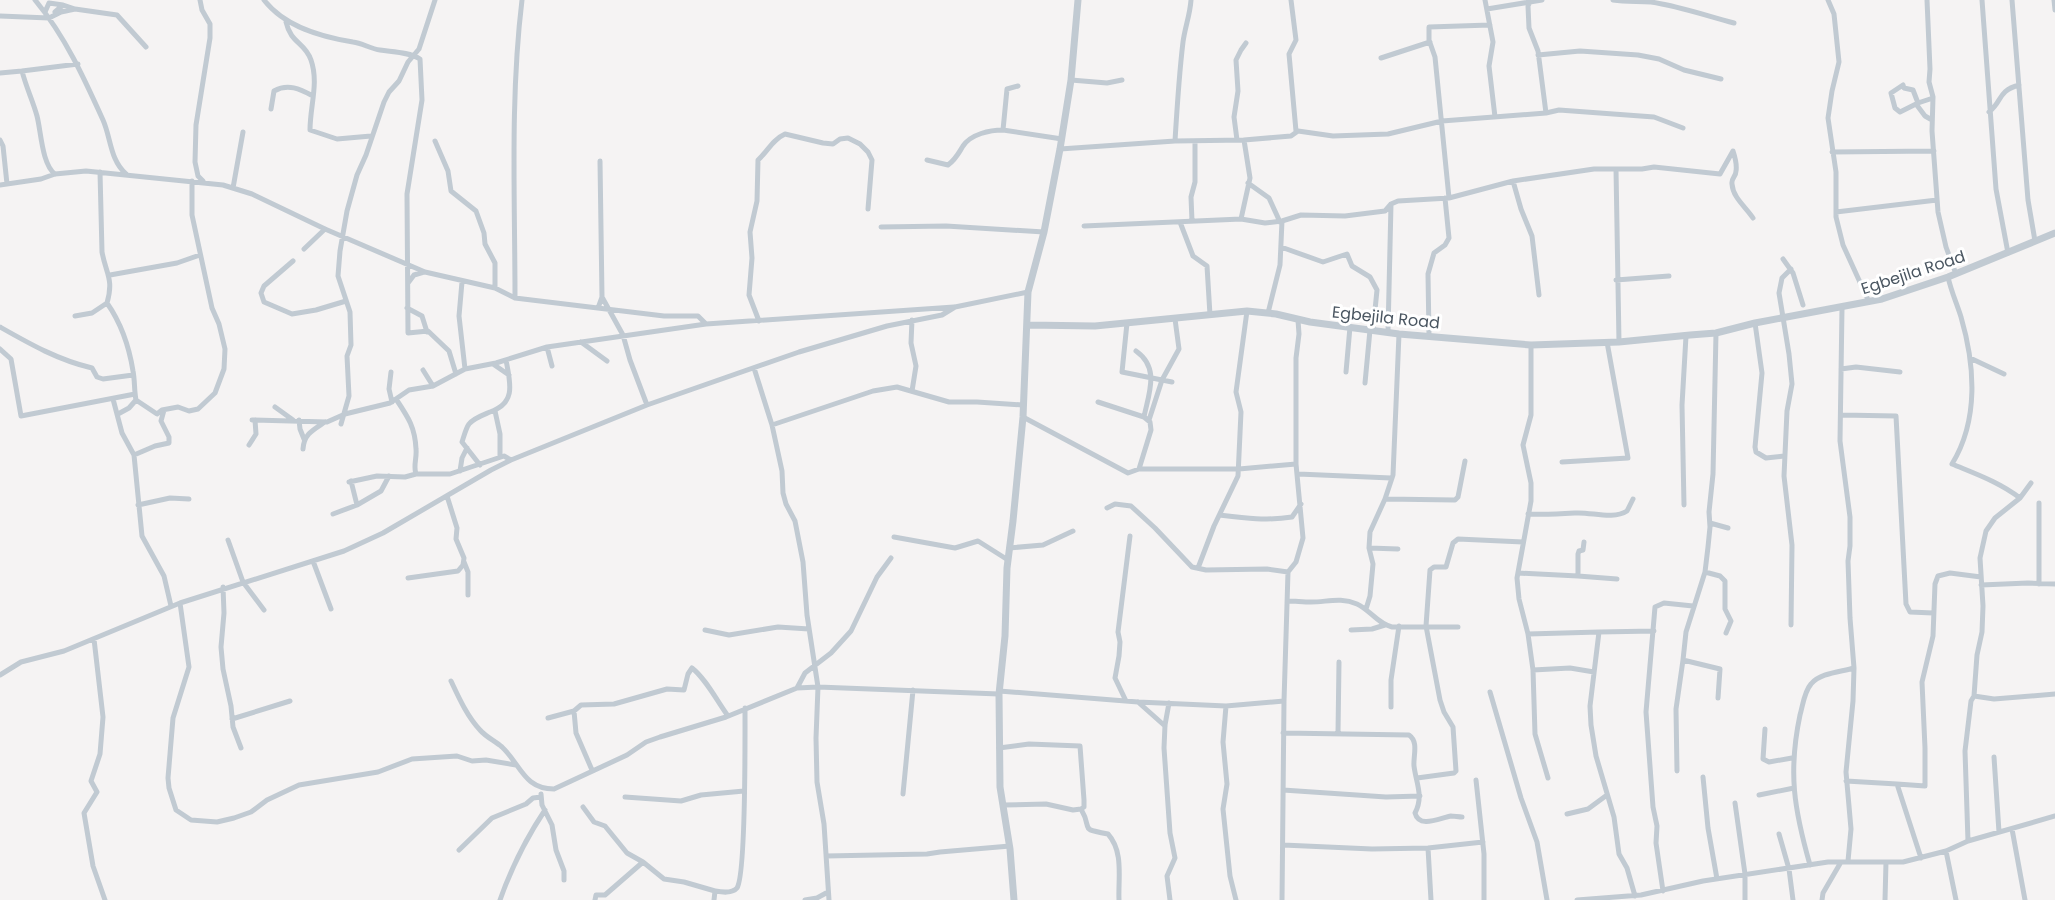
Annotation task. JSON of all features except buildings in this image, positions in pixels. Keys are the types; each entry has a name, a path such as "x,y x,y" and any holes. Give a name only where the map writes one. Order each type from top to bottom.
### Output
{"street":[{"path":"35,0 78,64 104,123 115,159 120,169 126,174"},
{"path":"200,0 202,10 210,24 196,125 195,162 198,177 203,182"},
{"path":"264,0 286,22 333,40 355,42 376,50 414,55 422,63 422,89 407,182 407,308 408,333 427,332"},
{"path":"341,424 350,391 347,356 351,345 350,312 338,276 340,251 352,194 371,136 389,92 396,86 408,62 419,49 435,0"},
{"path":"515,298 514,113 522,0"},
{"path":"1014,900 1010,846 1000,787 999,692 1005,636 1005,593 1023,417 1028,292 1044,232 1062,139 1071,80 1078,0"},
{"path":"1175,141 1179,78 1185,27 1190,17 1191,0"},
{"path":"1291,0 1296,40 1289,54 1296,131"},
{"path":"1485,0 1494,42 1489,66 1495,117"},
{"path":"1487,9 1542,0"},
{"path":"1613,0 1653,3 1734,23"},
{"path":"1828,0 1834,14 1839,62 1828,118 1836,172 1836,212 1843,244 1869,302"},
{"path":"1927,0 1929,82 1933,98 1932,120 1937,200 1942,234 1956,274"},
{"path":"1982,0 1996,189 2008,253"},
{"path":"2012,0 2028,200 2035,241"},
{"path":"2054,0 2055,10"},
{"path":"1531,1 1528,6 1529,28 1536,45 1546,113"},
{"path":"47,15 48,3 117,15 146,47"},
{"path":"47,15 63,5"},
{"path":"0,16 47,15 75,9"},
{"path":"286,22 290,35 311,59 315,79 310,130 337,139 371,136"},
{"path":"1429,336 1428,274 1434,253 1445,245 1449,238 1442,121 1435,57 1430,42 1429,27 1490,25"},
{"path":"1381,58 1430,42"},
{"path":"1237,140 1234,117 1238,91 1236,60 1246,43"},
{"path":"1538,55 1580,51 1638,56 1659,59 1684,70 1721,79"},
{"path":"0,73 78,64"},
{"path":"22,71 37,116 49,166 55,174"},
{"path":"1071,80 1107,82 1122,80"},
{"path":"1932,120 1925,116 1916,104 1900,112 1895,108 1891,93 1903,85 1904,88 1913,90 1918,103 1933,98"},
{"path":"1989,112 1993,110 2006,90 2019,85"},
{"path":"271,109 274,91 281,87 290,86 313,96"},
{"path":"1003,130 1007,89 1018,86"},
{"path":"1296,131 1333,136 1388,134 1442,121 1559,110 1654,117 1683,128"},
{"path":"927,160 948,165 955,160 969,140 993,130 1062,139"},
{"path":"1060,149 1175,141 1244,140 1291,136 1296,131"},
{"path":"233,188 243,132"},
{"path":"759,321 749,295 752,258 750,232 757,201 758,160 767,153 776,138 785,134 833,144 840,139 848,138 860,144 872,160 868,209"},
{"path":"0,140 3,146 7,184"},
{"path":"1240,219 1250,178 1244,140"},
{"path":"435,141 448,171 451,191 476,211 484,233 485,244 495,262 495,288"},
{"path":"1191,221 1191,197 1195,182 1195,142"},
{"path":"1084,226 1240,219 1265,224 1301,215 1345,216 1385,211 1391,204 1398,201 1447,198 1513,181 1594,169 1654,167 1720,174 1734,151 1737,169 1731,181 1733,190 1738,201 1747,208 1753,218"},
{"path":"1832,152 1934,151"},
{"path":"598,308 602,297 600,160"},
{"path":"1616,169 1616,280 1619,342"},
{"path":"0,185 41,179 55,174 86,171 203,182 252,194 325,229 425,272 495,288 515,298 664,316 698,316 706,324"},
{"path":"75,316 92,313 107,303 110,292 110,275 102,252 100,172"},
{"path":"1513,181 1532,236 1539,295"},
{"path":"0,349 11,359 21,416 136,397 157,414 178,407 189,411 198,409 215,393 224,369 225,349 219,324 212,308 192,215 192,182"},
{"path":"1248,183 1269,198 1281,221 1280,265 1268,313"},
{"path":"1836,212 1937,200"},
{"path":"1388,332 1391,204"},
{"path":"1180,222 1193,256 1207,266 1210,315"},
{"path":"882,227 958,227 1044,232"},
{"path":"304,249 325,229"},
{"name":"Egbejila Road","path":"1028,325 1080,326 1127,323 1246,311 1399,334 1531,345 1619,342 1686,336 1716,333 1755,323 1869,302 1948,277 2055,233"},
{"path":"1281,247 1323,262 1347,254 1352,266 1370,277 1377,290 1365,383"},
{"path":"110,275 177,263 201,255"},
{"path":"1783,259 1791,269 1803,305"},
{"path":"293,261 264,286 261,293 264,302 292,314 346,302"},
{"path":"1791,269 1783,275 1780,281 1779,297 1784,318 1792,384 1787,411 1784,456 1792,545 1791,625"},
{"path":"407,284 414,274 425,272"},
{"path":"1616,280 1670,276"},
{"path":"1948,277 1970,358 1971,415 1952,465 1987,478 2020,498"},
{"path":"462,282 459,316 465,369"},
{"path":"304,439 309,433 327,422 345,414 394,401 409,390 433,386 465,369 493,364 547,346 706,324 955,308 1028,292"},
{"path":"602,297 623,335 647,405"},
{"path":"107,303 121,325 134,375 136,397 129,408 118,414"},
{"path":"407,308 422,316 427,332 449,351 456,374"},
{"path":"0,675 21,662 64,651 171,606 224,587 344,551 383,533 511,460 647,405 876,329 942,315 955,308"},
{"path":"1822,900 1823,893 1845,862 1851,829 1846,781 1854,668 1848,561 1850,517 1840,441 1842,308"},
{"path":"1198,568 1238,476 1241,412 1236,392 1246,311"},
{"path":"1146,419 1162,380 1179,349 1175,319"},
{"path":"912,320 911,343 916,366 912,391"},
{"path":"1282,900 1283,733 1288,572 1296,562 1303,545 1304,531 1296,464 1298,320"},
{"path":"1127,323 1122,372 1172,382"},
{"path":"1755,323 1762,373 1756,452 1766,458 1784,456"},
{"path":"0,327 41,351 92,368 97,377 103,380 134,375"},
{"path":"1346,372 1350,327"},
{"path":"1677,771 1676,709 1686,632 1705,572 1710,523 1716,333"},
{"path":"1366,609 1373,564 1369,548 1370,532 1386,499 1391,478 1399,334"},
{"path":"1684,505 1682,405 1686,336"},
{"path":"581,342 608,361"},
{"path":"1562,462 1628,458 1607,342"},
{"path":"1531,345 1531,416 1523,445 1531,483 1531,501 1517,590 1528,634 1533,670 1535,734 1548,778"},
{"path":"547,346 552,366"},
{"path":"1136,351 1145,357 1152,375 1146,419"},
{"path":"1970,358 2004,374"},
{"path":"480,465 462,442 469,424 480,415 499,409 507,400 511,387 506,360"},
{"path":"493,364 509,375"},
{"path":"754,368 772,425 782,471 786,504 795,521 800,543 818,687 817,782 824,824 829,900"},
{"path":"1841,369 1900,372"},
{"path":"423,370 433,386"},
{"path":"392,372 389,389 394,401 412,421 416,447 416,474"},
{"path":"772,425 884,388 897,387 949,402 1023,405"},
{"path":"113,399 122,433 134,455 142,536 164,576 171,606"},
{"path":"1098,402 1146,419 1151,425 1139,469"},
{"path":"275,407 296,420 304,439 303,449"},
{"path":"134,455 169,443 169,437 161,422 164,410"},
{"path":"495,411 500,435 500,457"},
{"path":"1841,415 1896,416 1906,604 1910,612 1934,613"},
{"path":"1023,417 1128,473 1139,469 1239,469 1296,464"},
{"path":"249,445 256,434 253,420 327,422"},
{"path":"460,471 462,458 467,448"},
{"path":"357,505 350,482 389,476 450,474 504,456 511,460"},
{"path":"1386,499 1455,500 1460,489 1465,461"},
{"path":"1298,474 1391,478"},
{"path":"333,514 357,505 381,491 389,476"},
{"path":"1968,842 1965,751 1982,632 1980,558 1986,531 1995,518 2020,498 2031,483"},
{"path":"447,496 458,528 456,539 468,572 468,596"},
{"path":"138,505 170,498 189,499"},
{"path":"1528,514 1553,515 1577,512 1618,514 1627,511 1633,499"},
{"path":"2039,503 2039,584"},
{"path":"1107,508 1115,504 1131,507 1155,528 1192,567 1206,570 1267,569 1288,572"},
{"path":"1220,515 1253,520 1278,519 1292,517 1301,504"},
{"path":"1710,523 1728,528"},
{"path":"1009,548 1043,545 1073,531"},
{"path":"1126,701 1115,678 1115,671 1119,656 1118,632 1127,576 1130,536"},
{"path":"894,537 955,548 978,541 1008,560"},
{"path":"228,540 243,582 264,610"},
{"path":"1417,778 1456,771 1454,727 1444,712 1440,700 1426,626 1430,570 1448,564 1455,540 1523,542"},
{"path":"1578,576 1578,554 1583,549 1584,542"},
{"path":"1369,548 1398,549"},
{"path":"797,688 805,673 831,653 851,631 877,577 891,558"},
{"path":"313,561 330,609"},
{"path":"408,578 458,572 464,561"},
{"path":"1705,572 1719,576 1725,581 1725,609 1731,621 1726,633"},
{"path":"1518,573 1617,579"},
{"path":"1846,781 1925,786 1922,682 1933,636 1935,584 1938,576 1950,573 1981,577"},
{"path":"1981,585 2055,584"},
{"path":"224,587 221,646 223,669 232,719 241,748"},
{"path":"1287,601 1310,602 1340,599 1366,609 1385,625"},
{"path":"180,603 189,667 173,718 168,778 176,810 191,820 217,822 234,818 251,812 267,800 298,785 378,771 412,759 457,756 472,761 486,760 516,765"},
{"path":"1660,900 1657,826 1653,807 1646,712 1655,607 1658,604 1693,606"},
{"path":"1351,630 1372,629 1385,625 1458,627"},
{"path":"1391,707 1391,680 1399,626"},
{"path":"705,630 729,635 778,627 809,628"},
{"path":"1528,634 1654,631"},
{"path":"1599,633 1590,706 1593,743 1614,817 1620,854 1627,868 1635,896"},
{"path":"94,639 103,717 100,754 92,781 97,792 84,813 93,866 105,900"},
{"path":"1683,660 1720,669 1718,698"},
{"path":"1338,733 1339,662"},
{"path":"548,718 574,711 581,705 614,704 667,689 684,690 692,668 701,675 728,716"},
{"path":"1533,670 1570,668 1594,672"},
{"path":"1810,865 1796,809 1792,758 1804,696 1811,684 1822,676 1854,668"},
{"path":"451,681 466,712 480,729 502,748 533,784 542,789 554,789 627,755 646,742 728,716 797,688 999,692 1226,706 1284,701"},
{"path":"903,794 914,690"},
{"path":"1490,692 1509,761 1537,842 1547,900"},
{"path":"1974,696 1994,699 2055,694"},
{"path":"232,719 290,701"},
{"path":"1138,702 1165,726"},
{"path":"1169,703 1164,748 1169,822 1175,858 1167,876 1170,900"},
{"path":"1226,706 1223,742 1227,784 1223,809 1230,876 1236,900"},
{"path":"583,807 594,822 605,826 627,854 643,862 664,879 715,891 730,892 737,888 744,790 745,708"},
{"path":"574,711 576,733 592,770"},
{"path":"1765,729 1763,759 1769,762 1792,758"},
{"path":"1283,733 1409,735 1415,741 1414,766 1420,796 1416,817 1419,820 1437,821 1452,816 1462,817"},
{"path":"999,748 1029,744 1080,746 1084,800 1084,807 1072,810 1046,804 1003,805"},
{"path":"1994,757 1999,832"},
{"path":"1703,777 1708,828 1717,879"},
{"path":"1476,780 1483,842 1485,900"},
{"path":"1897,784 1921,858"},
{"path":"1759,795 1794,788"},
{"path":"542,789 541,796 552,825 556,850 564,871 564,880"},
{"path":"625,797 681,801 701,795 744,790"},
{"path":"1283,790 1386,797 1420,796"},
{"path":"1567,814 1588,809 1607,795"},
{"path":"459,850 492,818 526,804 532,798 541,796"},
{"path":"1735,802 1745,900"},
{"path":"1081,809 1088,829 1108,834 1116,846 1119,861 1119,900"},
{"path":"500,900 510,869 525,840 545,810"},
{"path":"1576,900 1635,896 1744,874 1810,865 1845,862 1903,862 1946,851 1999,832 2055,816"},
{"path":"2012,829 2025,900"},
{"path":"1779,834 1789,869 1793,900"},
{"path":"1283,845 1372,849 1428,848 1483,842"},
{"path":"826,856 927,854 1010,846"},
{"path":"1428,848 1431,900"},
{"path":"1946,851 1956,900"},
{"path":"595,900 596,895 605,895 643,862"},
{"path":"1885,900 1886,862"},
{"path":"714,900 715,891"},
{"path":"805,900 818,899 828,892"}]}
